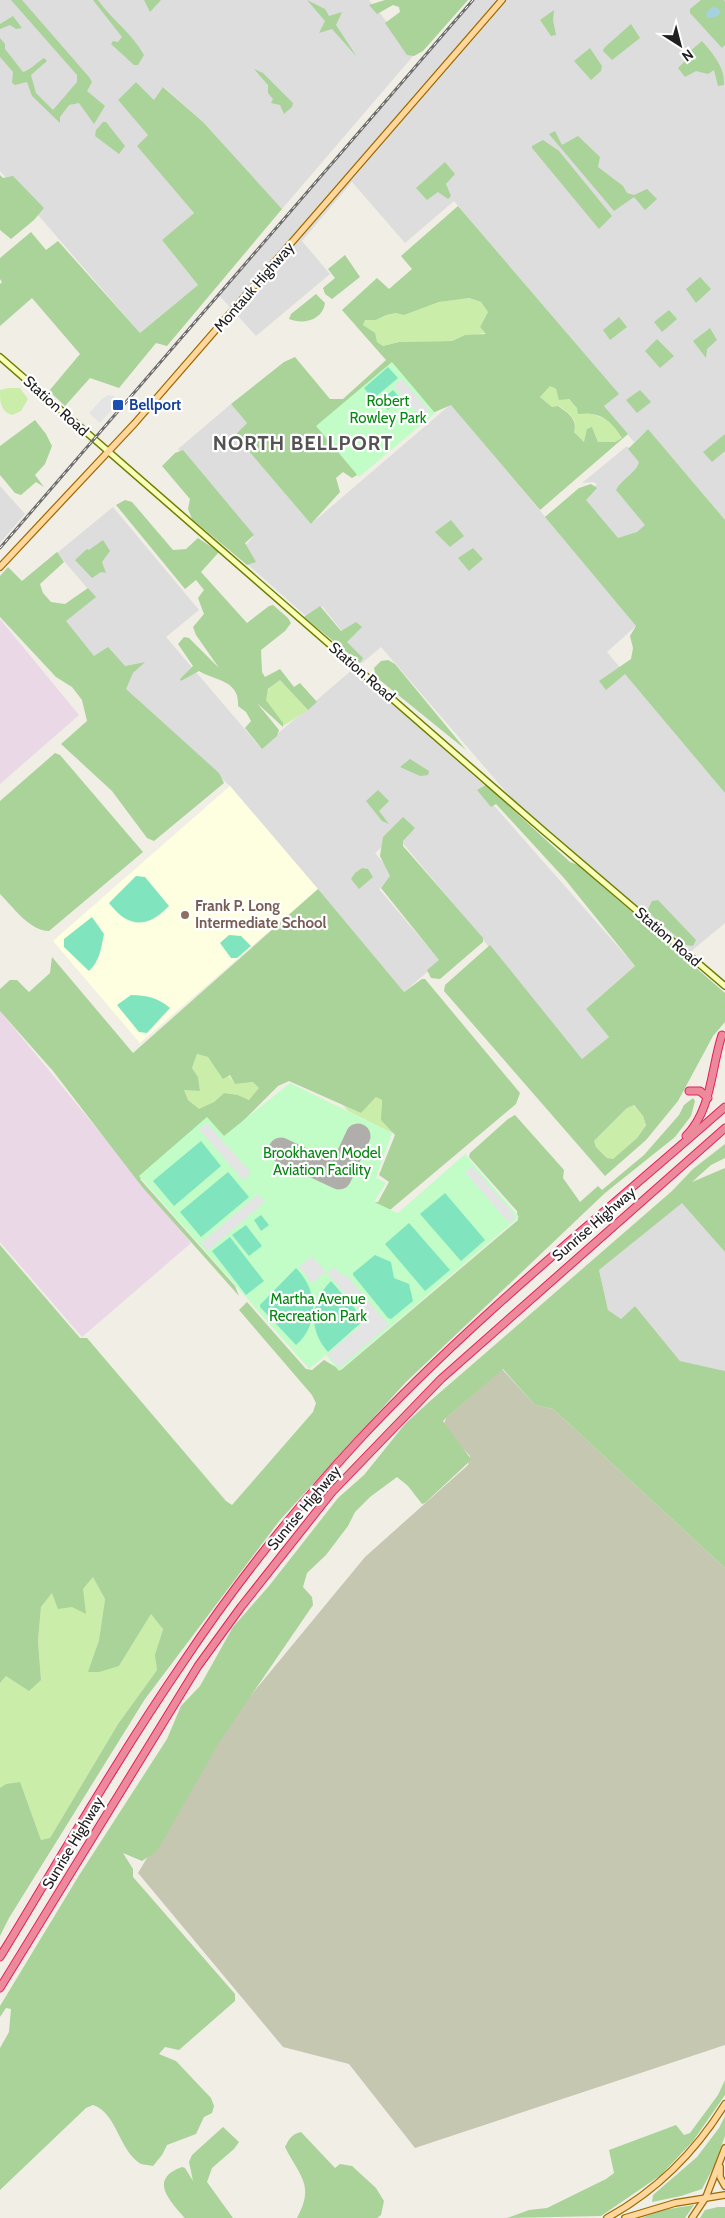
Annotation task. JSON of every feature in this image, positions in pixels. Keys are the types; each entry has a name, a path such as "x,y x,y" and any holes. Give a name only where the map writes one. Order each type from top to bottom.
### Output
{"highway":[{"path":"654,1169 694,1127 701,1117 708,1098 722,1034"},
{"path":"689,1091 700,1091 708,1098"},
{"name":"Sunrise Highway","path":"0,1957 132,1740 182,1663 236,1587 314,1491 357,1442 427,1370 725,1107"},
{"name":"Sunrise Highway","path":"0,1988 198,1666 241,1607 332,1492 441,1379 725,1128"},
{"path":"677,1169 725,1134"}],"main road":[{"name":"Montauk Highway","path":"0,567 108,452 261,279 502,0"},
{"name":"Station Road","path":"0,357 725,986"},
{"path":"607,2218 640,2197 675,2167 700,2139 725,2104"},
{"path":"692,2218 706,2197 725,2148"},
{"path":"721,2159 719,2174 725,2186"},
{"path":"625,2218 665,2205 725,2195"}],"shaded area":[{"path":"0,0 369,0 414,55 282,209 203,122 164,87 154,100 136,82 118,100 149,135 138,146 194,213 162,240 198,285 140,333 0,171"},
{"path":"474,0 725,0 725,520 648,429 634,442 604,406 618,394 454,201 405,243 352,182 302,241 330,274 256,336 218,294"},
{"path":"402,379 413,392 411,394 414,393 430,411 421,418 406,400 408,397 405,399 394,386"},
{"path":"108,395 114,396 116,405 100,423 89,413"},
{"path":"231,404 247,423 235,435 311,524 451,404 636,626 607,652 725,793 725,923 689,953 513,800 381,647 362,663 338,642 345,635 322,606 308,618 237,555 253,537 178,449"},
{"path":"627,446 647,468 647,526 623,547 581,499 597,484 593,482 582,483"},
{"path":"0,486 25,514 0,543"},
{"path":"113,507 199,610 166,637 261,748 353,669 495,795 490,801 635,966 586,1009 609,1037 582,1059 396,835 375,853 394,875 379,889 440,961 404,992 230,786 125,689 133,673 144,662 125,666 94,656 65,621 95,597 57,553"},
{"path":"0,619 79,715 0,784"},
{"name":"Frank P. Long Intermediate School","path":"230,786 318,889 140,1043 53,941"},
{"path":"0,1011 191,1243 82,1337 0,1242"},
{"path":"207,1123 251,1173 243,1180 199,1129"},
{"path":"472,1166 516,1217 509,1223 465,1172"},
{"path":"258,1194 265,1202 208,1251 201,1243"},
{"path":"682,1202 725,1252 725,1371 680,1361 635,1306 621,1319 608,1310 599,1270"},
{"path":"312,1256 326,1272 312,1283 299,1267"},
{"path":"335,1267 343,1277 346,1275 389,1325 339,1368 327,1354 367,1320 327,1273"},
{"path":"502,1369 535,1405 553,1409 725,1568 725,2045 415,2148 349,2064 283,2047 138,1873 224,1728 365,1557 468,1465 470,1456 443,1427 446,1418"}],"green space":[{"path":"11,0 22,0 89,77 92,82 87,91 105,106 94,124 79,103 69,105 60,117 60,123 32,96 27,82 15,85 12,83 13,72 0,57 0,38 5,44 5,49 23,72 44,58 47,61 31,75 36,93 53,110 77,82 77,75"},
{"path":"93,0 98,0 139,47 144,55 138,65 134,65 111,44 113,41 118,42 122,37"},
{"path":"144,0 161,0 150,12"},
{"path":"307,0 325,9 329,16 342,12 336,25 357,57 332,29 319,33 325,21"},
{"path":"385,0 468,0 423,51 414,56 407,55 385,23 400,12 399,7 393,5 377,14 369,5"},
{"path":"701,0 724,0 725,2 725,45 722,48 690,13 690,9"},
{"path":"554,10 553,20 556,35 551,36 540,20"},
{"path":"13,16 22,28 16,29 10,25 0,29 0,24"},
{"path":"631,24 640,38 612,60 603,51 604,48"},
{"path":"702,41 714,56 723,72 724,85 718,86 714,70 708,74 696,71 685,77 678,68 690,56 689,52"},
{"path":"590,48 602,66 601,71 591,80 574,61"},
{"path":"254,69 263,73 293,103 292,107 284,114 280,105 271,103 273,99 268,93 268,85"},
{"path":"136,82 154,100 163,87 203,122 282,209 167,346 156,343 119,388 90,378 65,406 49,391 80,354 32,298 0,326 0,284 2,282 0,279 0,258 31,232 46,250 58,241 140,333 198,285 162,240 194,213 137,146 148,135 118,100"},
{"path":"103,122 106,122 125,146 119,154 95,136 96,130"},
{"path":"555,131 562,145 578,136 600,157 598,167 623,186 627,193 634,195 647,189 657,199 645,210 634,197 614,211 549,134"},
{"path":"543,140 559,151 612,216 599,229 532,148 532,146"},
{"path":"445,162 455,174 446,184 451,196 448,199 438,192 427,200 416,188"},
{"path":"0,175 3,178 13,176 44,208 34,220 11,239 0,230"},
{"path":"458,206 619,394 604,406 628,434 540,510 451,405 345,451 357,475 352,478 343,472 336,478 340,492 311,524 235,435 247,423 231,404 284,362 295,357 330,399 343,399 386,360 342,310 377,278 389,289 412,269 401,256","holes":["469,298 481,302 488,312 480,327 486,334 465,335 452,341 399,342 383,346 377,342 375,333 363,325 365,320 376,320 396,313 404,315 439,302","550,386 556,389 559,400 569,399 577,408 578,414 593,414 604,418 614,426 622,438 615,442 598,442 592,427 587,429 584,442 574,432 575,423 569,414 558,406 552,407 540,397"]},
{"path":"345,255 360,277 332,299 325,294 323,288 335,278 328,269"},
{"path":"700,277 711,289 696,303 686,289"},
{"path":"316,294 325,303 320,314 312,320 306,321 289,319 291,314"},
{"path":"468,298 481,302 488,312 480,327 492,340 484,333 471,336 465,335 452,341 399,342 383,346 377,342 363,325 365,320 376,320 396,313 404,315 439,302"},
{"path":"669,310 677,319 662,332 654,322"},
{"path":"619,317 627,327 610,340 603,330"},
{"path":"710,328 717,340 707,349 706,358 693,341"},
{"path":"657,339 674,356 660,368 645,351"},
{"name":"Robert Rowley Park","path":"392,362 435,413 359,477 316,426"},
{"path":"388,367 398,378 373,399 364,388"},
{"path":"550,385 577,408 611,421 622,438 615,442 598,442 592,427 584,442 574,432 575,423 569,414 559,406 552,407 540,397"},
{"path":"20,388 28,399 21,411 12,415 5,411 1,402 0,390"},
{"path":"393,390 401,399 388,410 380,401"},
{"path":"640,390 651,402 637,413 626,400"},
{"path":"35,420 46,434 52,446 45,464 35,475 44,487 36,482 21,495 15,493 0,475 0,446"},
{"path":"648,429 725,520 725,793 625,674 606,690 599,681 631,659 633,648 630,636 636,626 545,517 579,488 591,484 597,488 586,500 618,538 637,532 645,525 616,490 638,466 639,462 628,449"},
{"path":"725,434 725,451 712,462 703,452"},
{"path":"183,450 254,535 245,543 256,562 247,565 192,519 188,509 190,499 162,466 175,453"},
{"path":"125,500 132,502 173,550 186,549 198,538 219,552 201,572 247,623 273,605 291,623 285,631 261,650 262,672 265,677 280,669 294,687 300,683 317,702 308,710 280,680 268,689 266,700 283,723 283,727 257,703 279,730 277,736 262,749 245,728 251,721 246,712 238,706 238,697 231,686 199,671 181,681 180,679 193,666 178,644 184,637 189,638 219,668 196,635 193,627 204,614 198,598 204,590 196,580 185,589 116,505"},
{"path":"451,520 464,536 450,547 435,532"},
{"path":"103,540 110,551 102,562 106,573 101,572 92,578 75,560 87,549 89,550"},
{"path":"473,548 483,559 469,571 458,558"},
{"path":"57,552 64,562 40,584 43,593 51,602 65,604 88,588 96,597 66,621 94,656 108,647 125,666 145,662 133,673 126,689 219,773 224,783 154,841 147,838 112,791 61,744 87,721 82,700 72,687 56,677 0,617 0,576 8,567 22,581"},
{"path":"320,606 341,631 356,622 362,627 347,642 363,658 360,663 304,617"},
{"path":"388,660 395,664 466,750 376,677 374,668 381,661"},
{"path":"280,680 308,710 283,726 266,700 268,691"},
{"path":"55,753 60,755 143,852 49,931 42,930 29,923 0,894 0,801"},
{"path":"410,759 429,771 428,775 420,776 400,767"},
{"path":"486,785 570,862 578,865 725,993 725,1022 713,1036 678,1101 646,1140 605,1176 444,991 445,985 490,945 582,1059 609,1037 586,1009 635,966 564,878 496,804 491,807 477,790","holes":["634,1105 643,1116 646,1125 637,1138 613,1159 607,1158 596,1147 594,1141 627,1108"]},
{"path":"378,790 389,801 379,811 389,824 382,821 366,801"},
{"path":"403,817 415,828 403,841 403,846 483,938 483,942 440,979 431,978 427,970 439,960 381,888 390,876 380,856 383,837"},
{"path":"362,868 368,869 373,877 359,889 351,879"},
{"path":"136,876 145,877 169,906 161,914 145,922 131,921 123,917 109,903"},
{"path":"318,889 404,992 422,979 425,979 520,1093 516,1104 384,1215 368,1203 378,1202 389,1182 379,1175 395,1135 381,1120 382,1100 376,1097 361,1113 289,1081 278,1086 243,1121 331,1260 207,1120 140,1179 235,1286 239,1296 143,1188 53,1071 0,1011 0,989 10,980 17,980 29,992 50,973 52,957 133,1053","holes":["197,1054 208,1057 223,1079 230,1075 235,1084 253,1082 259,1088 249,1100 238,1095 224,1093 214,1102 199,1109 188,1100 184,1090 200,1091 198,1077 192,1068"]},
{"path":"658,900 696,940 693,946 686,945 647,911 652,901"},
{"path":"92,917 104,934 98,959 89,971 64,947 64,939"},
{"path":"229,935 241,936 251,946 237,958 231,958 220,943"},
{"path":"131,995 152,998 170,1008 147,1033 139,1032 117,1005"},
{"path":"197,1054 208,1057 235,1084 253,1082 260,1088 249,1100 238,1095 224,1093 214,1102 199,1110 188,1100 183,1089 200,1091 198,1077 192,1068"},
{"name":"Martha Avenue Recreation Park","path":"290,1083 392,1133 376,1178 386,1183 374,1202 398,1213 465,1154 519,1217 339,1371 326,1355 309,1369 139,1176 207,1117 224,1136"},
{"path":"376,1097 382,1100 381,1109 383,1117 393,1130 392,1133 348,1111 343,1105 361,1113"},
{"path":"693,1098 695,1101 691,1116 675,1137 605,1193 406,1382 280,1520 145,1699 9,1918 0,1936 0,1788 6,1784 20,1782 41,1840 50,1838 118,1724 157,1670 155,1655 163,1629 151,1614 119,1666 99,1672 88,1672 99,1640 105,1599 93,1577 83,1589 86,1614 72,1607 58,1609 52,1593 41,1607 38,1641 41,1680 29,1691 6,1676 0,1683 0,1245 80,1338 87,1338 226,1501 232,1505 313,1412 316,1403 312,1395 239,1310 247,1302 306,1369 312,1370 324,1360 341,1370 518,1220 517,1211 469,1157 470,1153 508,1119 515,1115 564,1170 563,1178 580,1202 598,1186 602,1190 644,1155 679,1115 684,1105"},
{"path":"633,1105 643,1116 646,1124 637,1138 613,1159 607,1158 596,1147 594,1141 627,1108"},
{"path":"201,1141 221,1166 174,1206 153,1181"},
{"path":"725,1144 725,1158 711,1165 692,1182 725,1168 725,1252 682,1203 599,1270 608,1310 621,1319 635,1306 680,1361 725,1371 725,1568 553,1409 535,1405 503,1369 443,1421 471,1459 470,1461 425,1503 422,1504 408,1486 397,1477 370,1497 355,1512 348,1526 326,1555 307,1573 303,1587 312,1597 313,1605 220,1741 157,1851 142,1861 123,1853 133,1869 133,1877 235,1994 235,2001 179,2050 165,2047 159,2054 176,2061 211,2098 214,2106 212,2113 204,2117 196,2134 167,2145 153,2166 141,2164 134,2158 108,2116 101,2109 93,2105 86,2108 0,2190 0,2048 9,2032 11,2009 6,2008 0,2017 0,2006 78,1877 167,1739 181,1706 200,1686 233,1627 269,1586 338,1498 364,1475 405,1424 672,1191 693,1169"},
{"path":"228,1172 249,1197 201,1237 180,1212"},
{"path":"445,1193 485,1240 461,1261 420,1214"},
{"path":"261,1215 269,1225 261,1231 254,1220"},
{"path":"409,1223 450,1270 425,1291 385,1244"},
{"path":"246,1225 262,1246 249,1256 232,1235"},
{"path":"230,1237 264,1281 246,1295 212,1251"},
{"path":"375,1255 391,1262 394,1278 409,1284 413,1301 391,1319 388,1318 353,1275"},
{"path":"296,1268 309,1286 313,1307 309,1327 304,1337 296,1345 260,1305"},
{"path":"331,1281 363,1318 363,1321 328,1352 317,1335 314,1316 319,1298"},
{"path":"93,1576 105,1599 99,1640 89,1672 119,1666 151,1614 163,1628 156,1654 157,1670 118,1724 50,1838 41,1840 20,1783 0,1788 0,1683 6,1676 41,1680 38,1641 41,1607 52,1593 83,1589"},
{"path":"725,2080 725,2095 693,2141 661,2175 601,2216 507,2218 529,2210 547,2208 606,2179 614,2173 609,2150 676,2125 684,2135 690,2133 718,2095"},
{"path":"725,2116 725,2136 714,2166 702,2189 652,2202 653,2195 697,2157 719,2128"},
{"path":"223,2127 239,2142 234,2149 212,2168 207,2182 233,2218 185,2218 168,2198 164,2184 166,2178 172,2172 182,2167 185,2168 193,2181 189,2162 192,2155"},
{"path":"301,2132 335,2168 340,2164 352,2166 376,2188 384,2201 381,2215 377,2218 297,2218 305,2197 305,2189 300,2174 285,2147 291,2137"},
{"path":"694,2205 685,2218 641,2218 663,2210"},
{"path":"725,2207 725,2218 700,2218 705,2210"}],"water":[{"path":"712,7 718,8 721,13 715,17 707,18 706,13"}],"runway":[{"path":"281,1150 339,1177 358,1136"}],"railway":[{"path":"0,548 473,0"}],"place":[{"name":"Bellport","path":"118,405"},
{"name":"Frank P. Long Intermediate School","path":"185,915"}],"district":[{"name":"NORTH BELLPORT","path":"303,443"}],"park label":[{"name":"Brookhaven Model Aviation Facility","path":"322,1162"}]}
